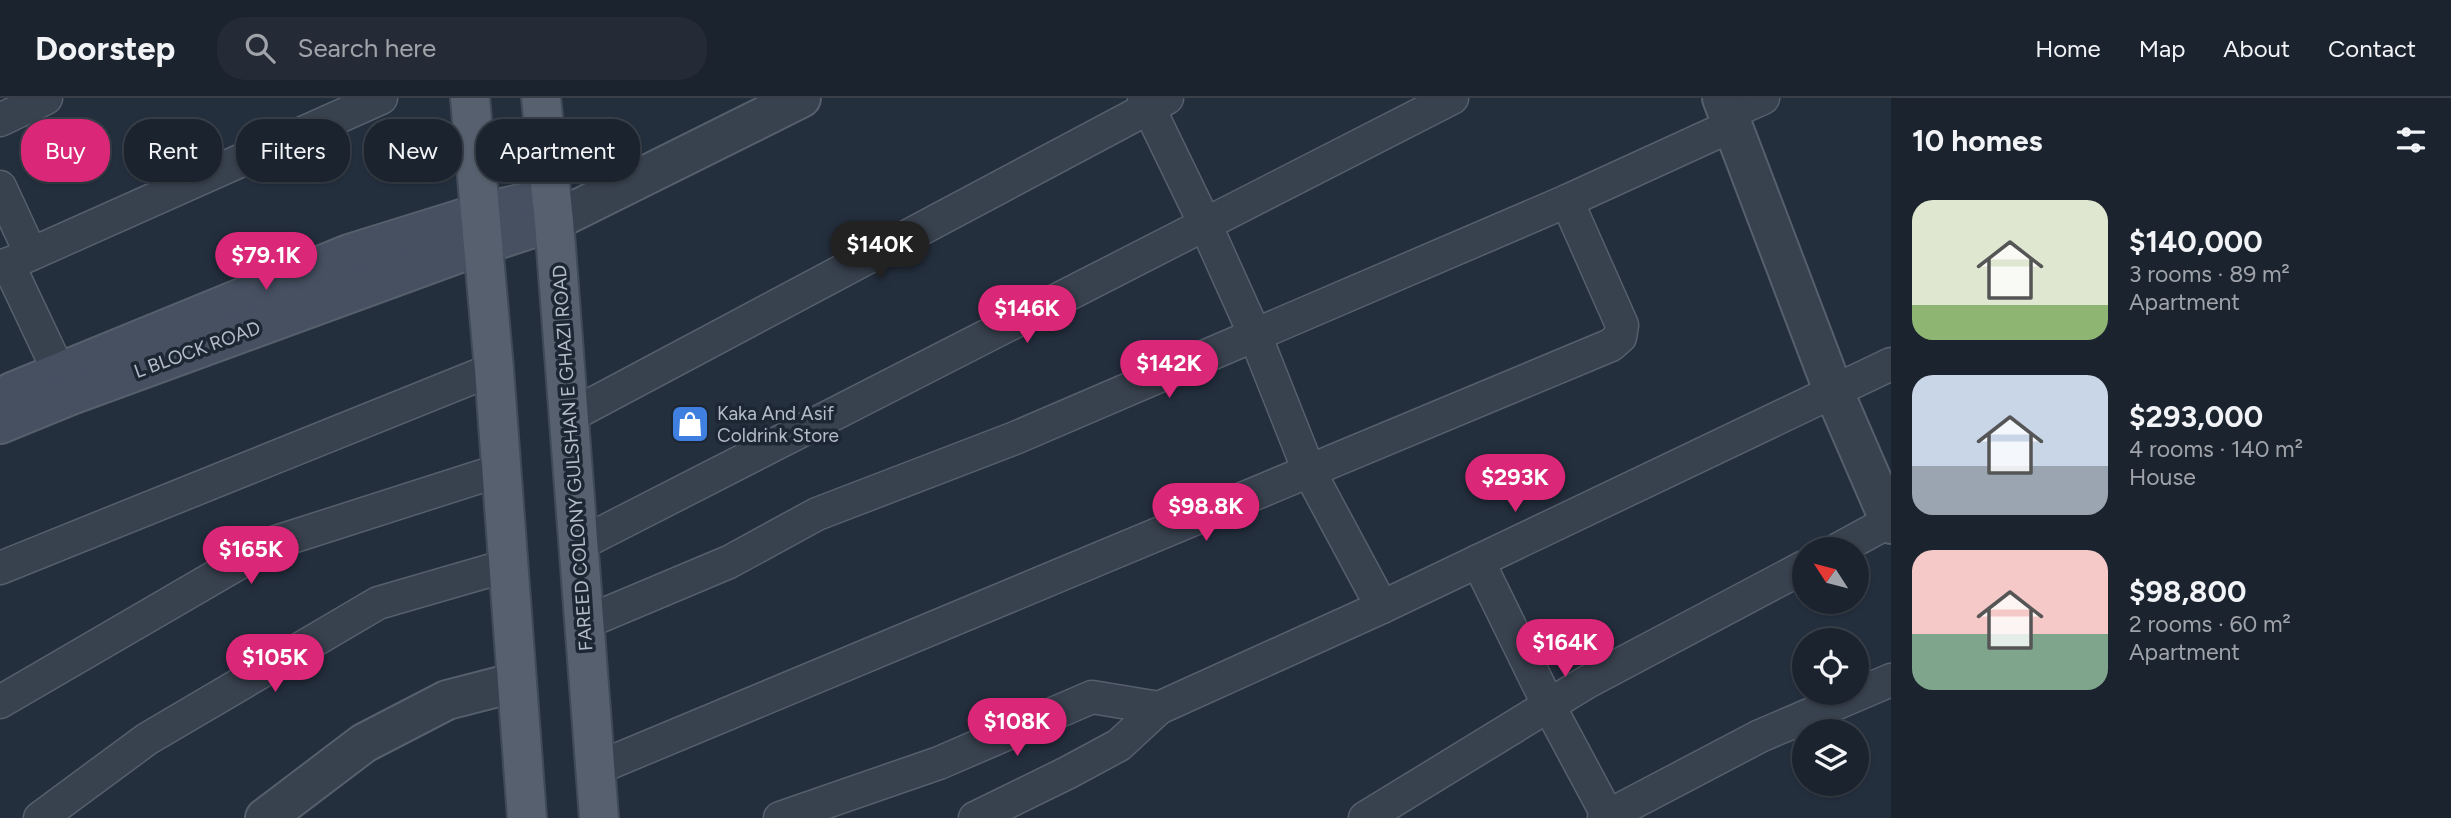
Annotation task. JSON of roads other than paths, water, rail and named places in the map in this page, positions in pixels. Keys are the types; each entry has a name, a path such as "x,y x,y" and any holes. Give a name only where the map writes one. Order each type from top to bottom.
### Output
{"main road":[{"path":"470,98 483,228 527,818"},
{"name":"FAREED COLONY GULSHAN E GHAZI ROAD","path":"541,98 599,818"},
{"name":"L BLOCK ROAD","path":"0,397 65,383 483,228 552,209"},
{"name":"L BLOCK ROAD","path":"0,424 65,383"}],"street":[{"path":"0,120 46,98"},
{"path":"13,262 381,98"},
{"path":"552,209 600,197 801,98"},
{"path":"578,545 1452,98"},
{"path":"584,623 729,562 817,514 1015,438 1567,201 1728,112 1763,98"},
{"path":"568,417 1153,101 1255,335 1309,471 1382,607"},
{"path":"1728,112 1833,390 1890,523 1863,537"},
{"path":"0,187 13,262 65,383"},
{"path":"595,769 1611,345 1620,337 1622,325 1567,201"},
{"path":"975,818 1119,745 1159,708 1382,607 1891,364"},
{"path":"0,568 494,369"},
{"path":"0,702 272,543 501,470"},
{"path":"1478,561 1607,817 1760,736 1891,680"},
{"path":"40,818 146,740 378,603 509,565"},
{"path":"1365,818 1587,682 1792,573"},
{"path":"265,818 364,743 447,700 517,682"},
{"path":"780,818 939,763 1091,697 1159,708"}],"place":[{"name":"Kaka And Asif Coldrink Store","path":"690,424"}]}
